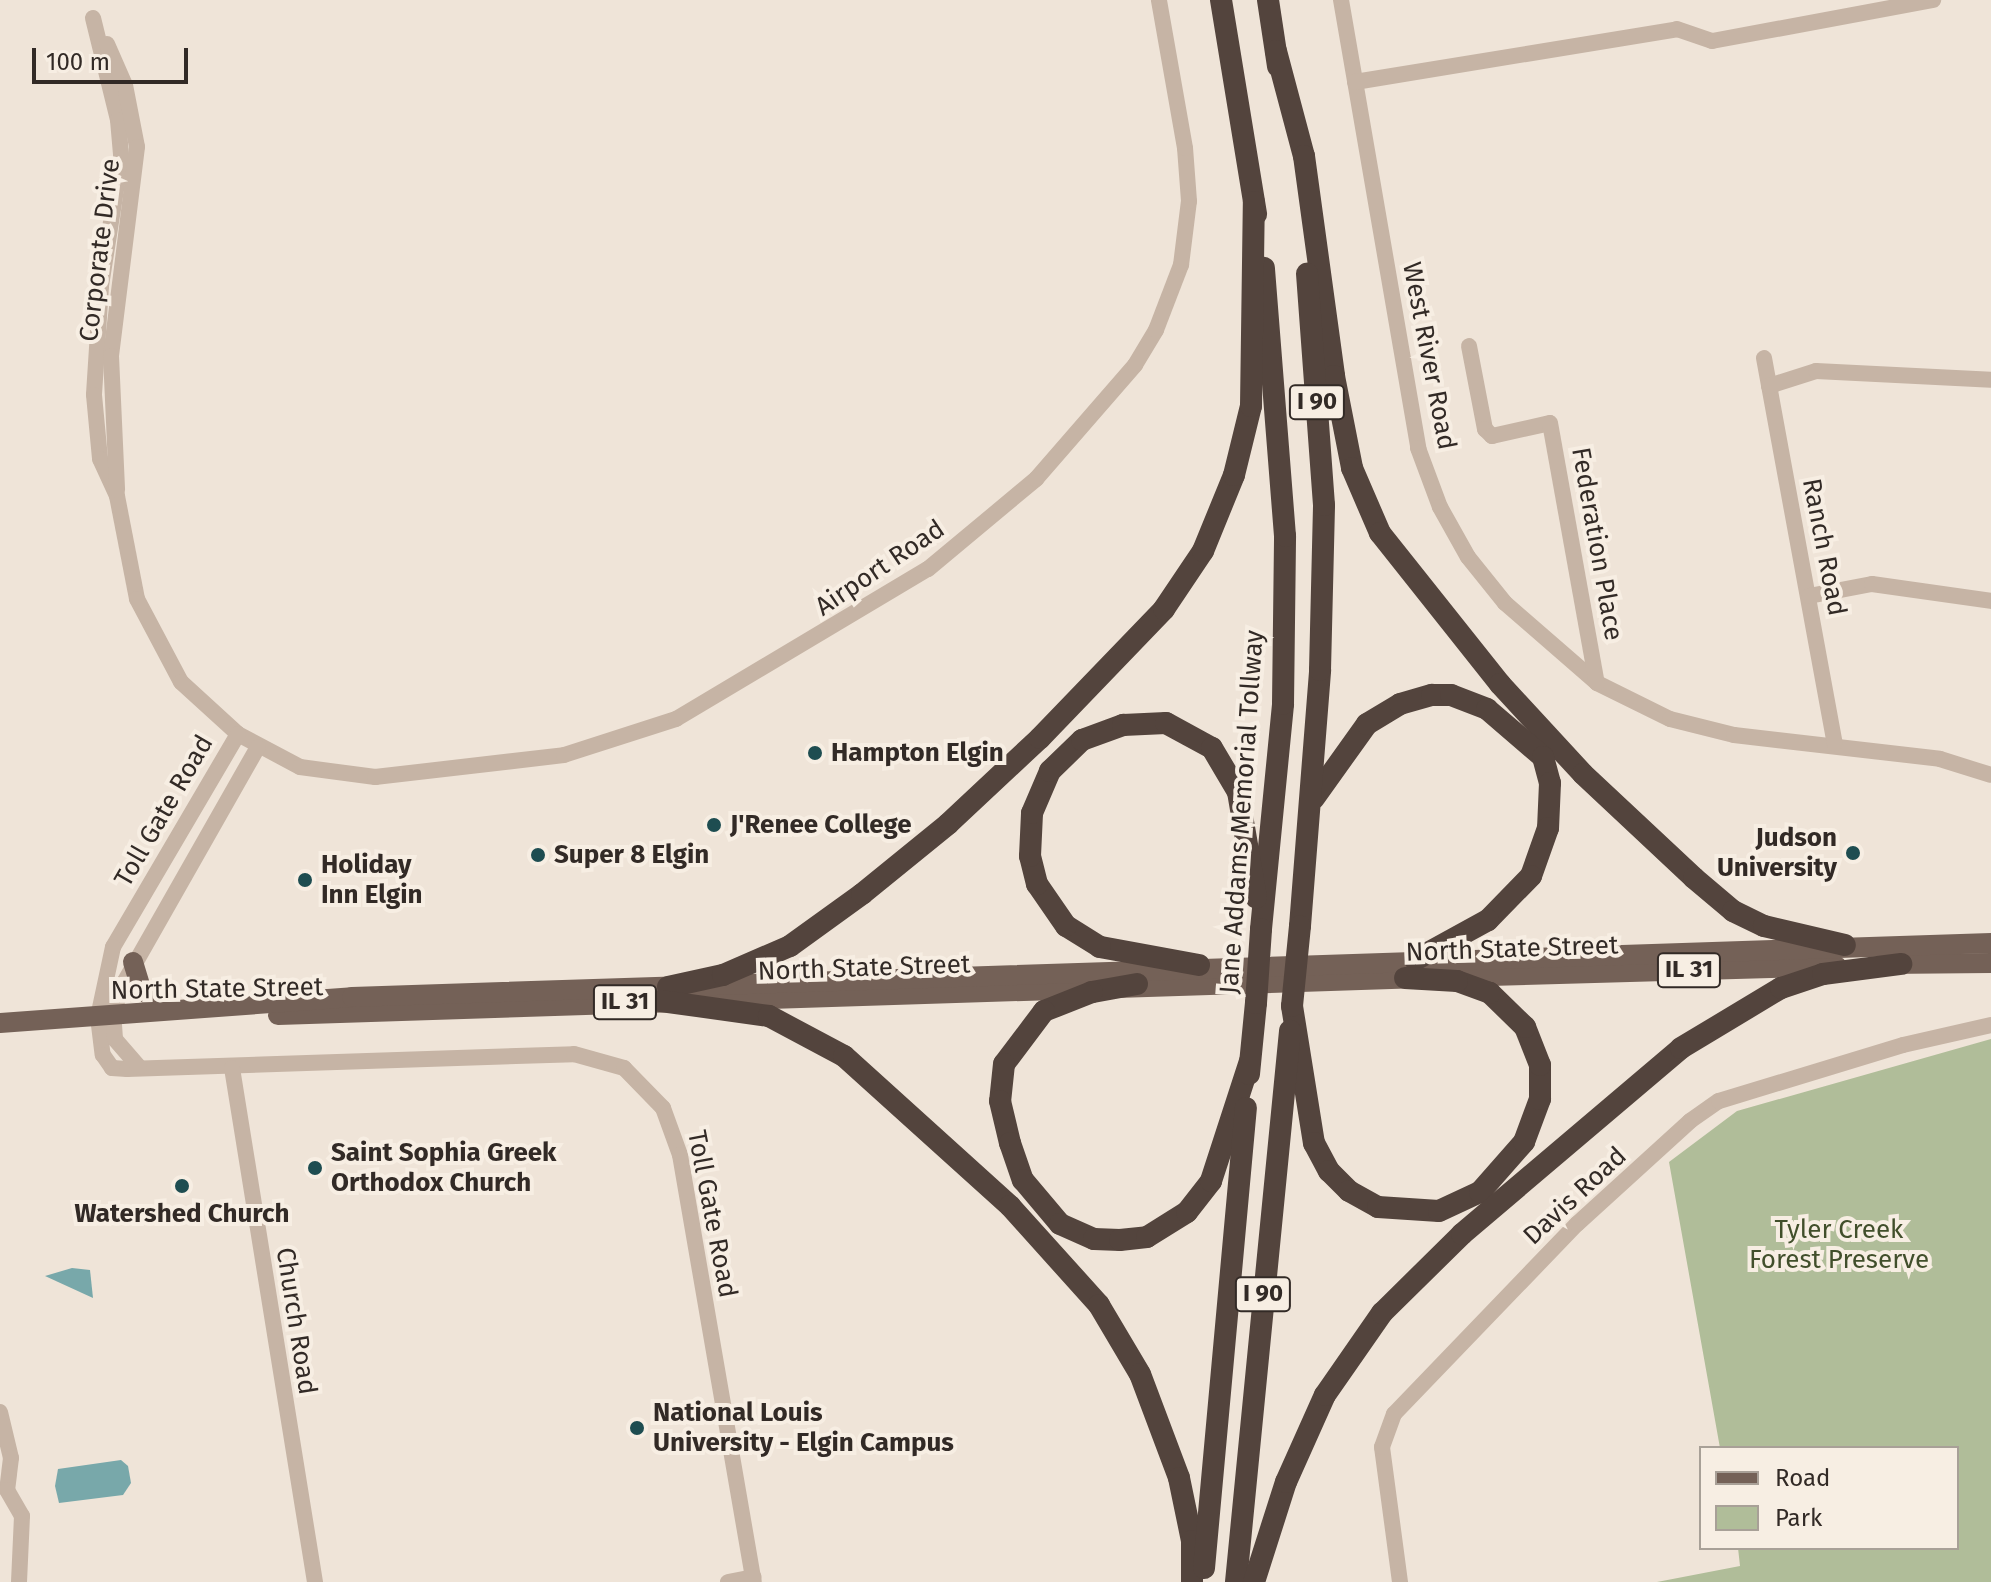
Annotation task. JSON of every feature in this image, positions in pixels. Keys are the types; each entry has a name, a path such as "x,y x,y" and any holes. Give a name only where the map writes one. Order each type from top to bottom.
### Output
{"highway":[{"name":"Jane Addams Memorial Tollway","path":"1203,1582 1283,704 1285,536 1271,337 1254,202 1221,0"},
{"name":"I 90","path":"1236,1582 1310,806 1320,670 1324,505 1304,240 1268,0"},
{"path":"1276,51 1304,156 1334,376 1352,468 1380,533 1511,695 1583,774 1694,878 1733,911 1764,926 1845,945"},
{"path":"664,994 723,975 790,946 862,894 1040,738 1164,609 1203,551 1234,475 1251,406 1254,202"},
{"path":"1310,806 1355,736 1384,712 1418,698 1442,695 1474,703 1519,732 1543,757 1550,783 1548,828 1531,876 1488,920 1410,969"},
{"path":"1199,965 1100,947 1066,926 1037,884 1030,856 1032,813 1050,771 1082,740 1123,725 1166,723 1212,748 1238,792 1261,929"},
{"path":"1254,1582 1286,1482 1325,1395 1382,1313 1459,1237 1681,1048 1781,988 1823,974 1901,964"},
{"path":"1292,1006 1314,1143 1329,1171 1349,1191 1378,1207 1439,1211 1480,1192 1524,1142 1540,1099 1540,1065 1525,1027 1490,993 1410,969"},
{"path":"1137,984 1092,992 1044,1011 1004,1064 1000,1101 1010,1143 1023,1180 1060,1224 1094,1239 1147,1237 1187,1212 1211,1181 1250,1061"},
{"path":"664,994 769,1016 844,1056 1010,1206 1099,1305 1140,1374 1179,1478 1192,1541 1192,1582"}],"main road":[{"name":"North State Street","path":"108,1017 164,1009 1137,984 1845,945 1991,943"},
{"path":"133,962 141,988 164,1009"},
{"name":"North State Street","path":"108,1017 664,994 1199,965 1410,969 1991,963"},
{"name":"IL 31","path":"0,1023 108,1017"}],"street":[{"name":"Corporate Drive","path":"87,0 125,85 137,147 111,356 117,496 137,599 181,682 238,734"},
{"name":"Airport Road","path":"238,734 258,747 324,774 387,777 505,765 631,737 727,692 872,606 991,520 1086,426 1135,365 1170,300 1181,265 1189,201 1159,0"},
{"name":"West River Road","path":"1341,0 1418,448 1440,507 1468,557 1505,603 1597,683 1651,712 1701,728 1940,759 1991,775"},
{"path":"1355,82 1677,29 1712,41 1933,0"},
{"name":"Federation Place","path":"1469,346 1485,429 1492,436 1550,423 1597,683"},
{"name":"Ranch Road","path":"1764,358 1835,744"},
{"path":"1769,386 1816,371 1991,380"},
{"path":"1809,596 1872,584 1991,601"},
{"name":"Toll Gate Road","path":"238,734 113,947 103,1055 112,1068 232,1068 574,1054 624,1068 646,1086 663,1108 680,1155 754,1580"},
{"name":"Toll Gate Road","path":"108,1017 133,962 258,747"},
{"name":"Davis Road","path":"1400,1582 1382,1447 1394,1414 1577,1224 1690,1121 1719,1101 1857,1058 1991,1025"},
{"name":"Church Road","path":"232,1068 315,1582"},
{"path":"0,1412 11,1458 7,1490 22,1516 19,1582"},
{"path":"728,1582 754,1580"}],"green space":[{"name":"Tyler Creek Forest Preserve","path":"1991,1039 1991,1582 1657,1582 1740,1566 1738,1550 1959,1550 1959,1446 1720,1446 1669,1162 1737,1111"}],"water":[{"path":"72,1268 90,1270 93,1298 45,1276"},
{"path":"121,1460 128,1466 131,1483 123,1495 59,1503 55,1486 58,1469"}],"place":[{"name":"Hampton Elgin","path":"815,753"},
{"name":"J'Renee College","path":"714,825"},
{"name":"Judson University","path":"1853,853"},
{"name":"Super 8 Elgin","path":"538,855"},
{"name":"Holiday Inn Elgin","path":"305,880"},
{"name":"Saint Sophia Greek Orthodox Church","path":"315,1168"},
{"name":"Watershed Church","path":"182,1186"},
{"name":"National Louis University - Elgin Campus","path":"637,1428"}]}
